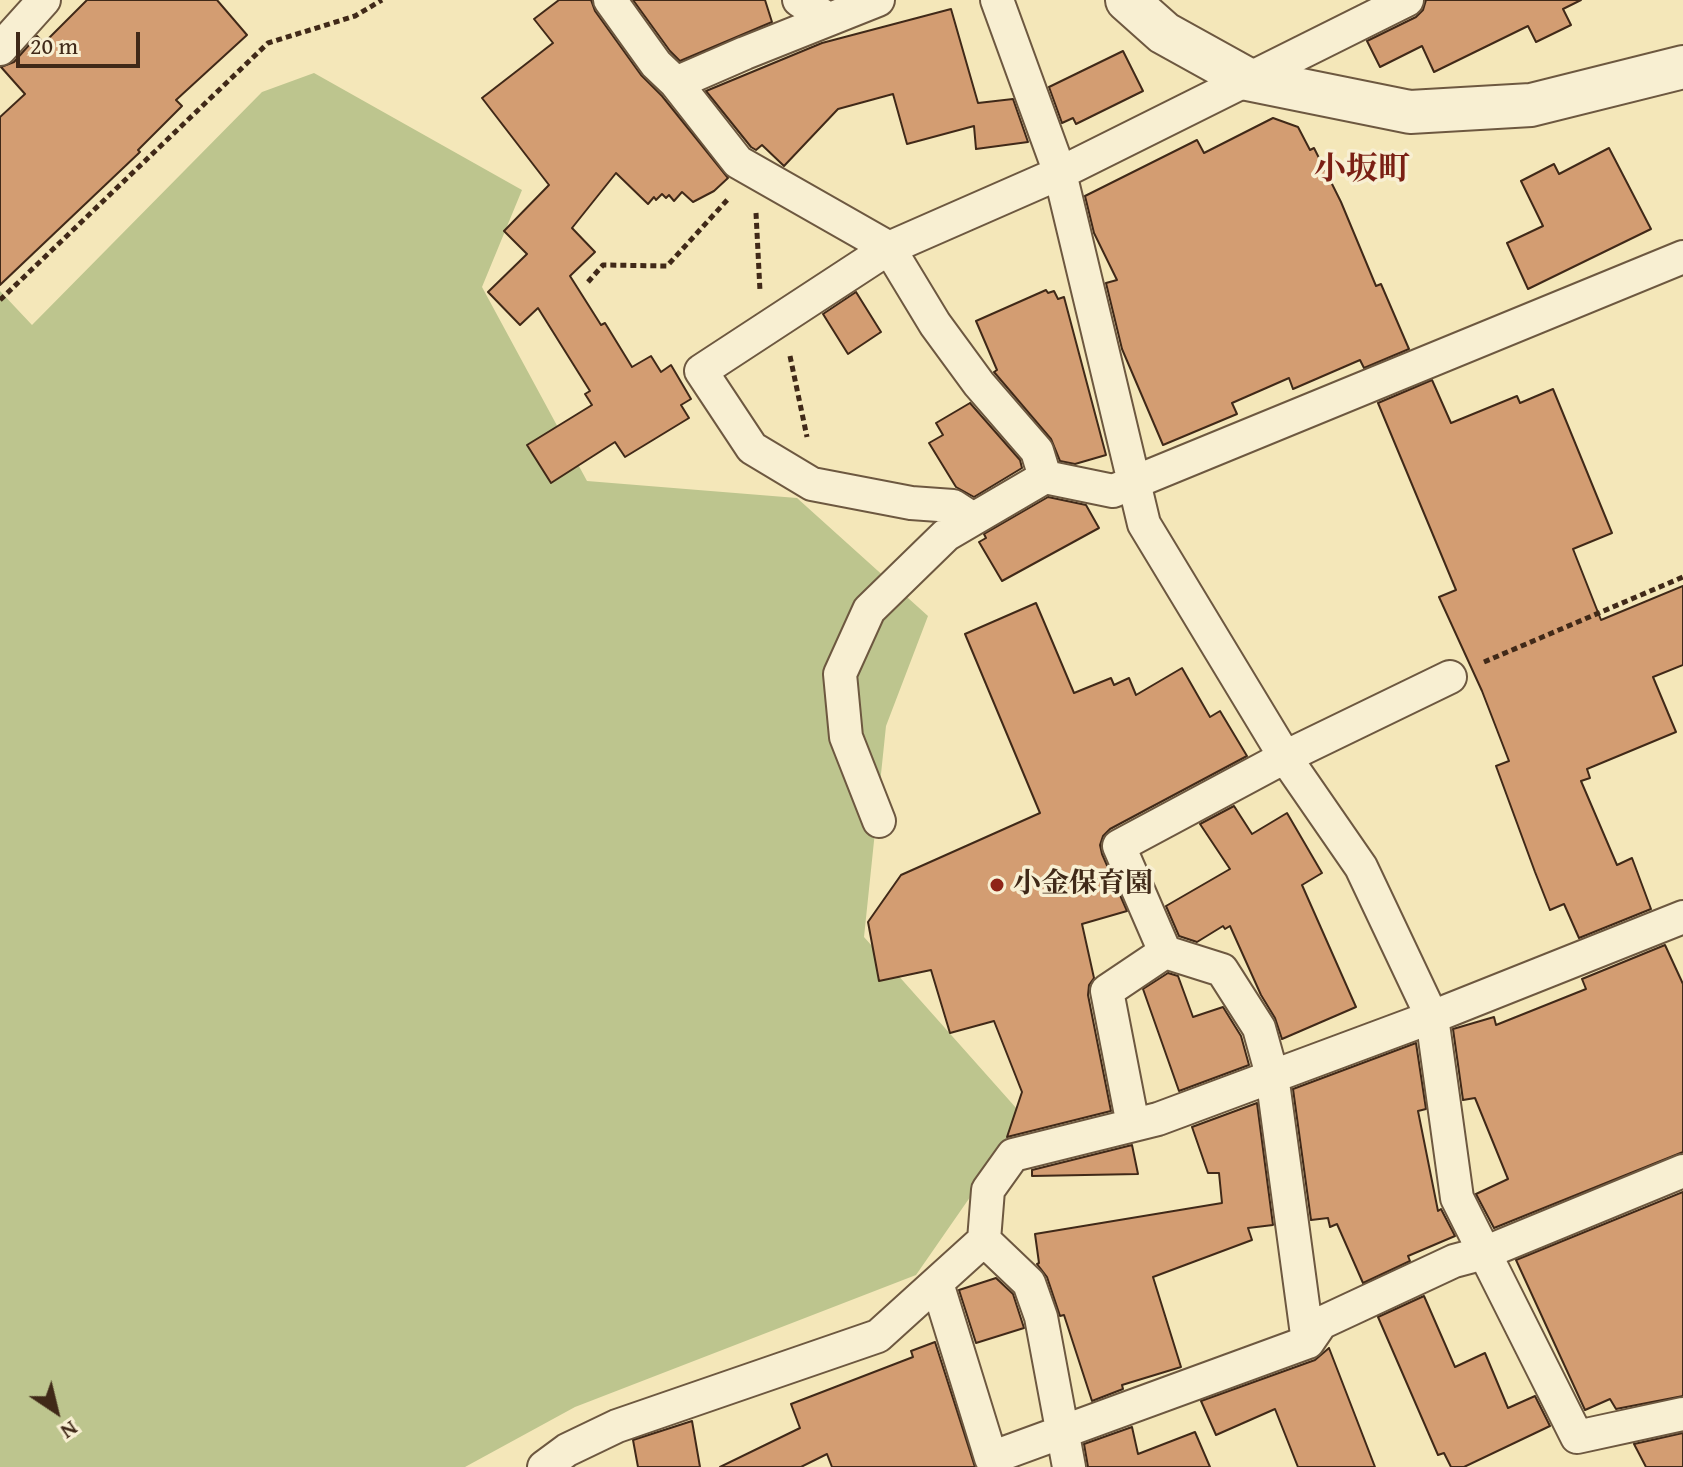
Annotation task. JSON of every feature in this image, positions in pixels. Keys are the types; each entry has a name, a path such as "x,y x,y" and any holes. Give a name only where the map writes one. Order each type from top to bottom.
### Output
{"street":[{"path":"0,49 44,0"},
{"path":"610,0 656,64 676,83 738,162 889,248 935,324 970,372 1037,451 1045,477"},
{"path":"799,0 828,19"},
{"path":"676,83 878,0"},
{"path":"997,0 1060,173 1144,524 1285,757 1361,867 1432,1017 1457,1198 1577,1437 1683,1414"},
{"path":"1127,0 1164,33 1247,79 1410,112 1531,105 1683,67"},
{"path":"973,519 953,506 911,503 812,484 752,448 701,371 889,248 1060,173 1407,0"},
{"path":"879,821 846,737 840,674 869,610 946,535 1045,477 1113,491 1683,257"},
{"path":"1308,1342 1272,1075 1259,1028 1222,970 1165,952 1119,846 1285,757 1450,677"},
{"path":"544,1467 567,1450 617,1426 878,1336 984,1240 988,1190 1013,1155 1158,1119 1432,1017 1683,917"},
{"path":"1133,1125 1107,991 1165,952"},
{"path":"937,1283 991,1458 1308,1342 1321,1323 1454,1261 1484,1253 1683,1171"},
{"path":"984,1240 1029,1283 1041,1317 1069,1467"}],"path":[{"path":"0,300 268,43 355,16 382,0"},
{"path":"588,282 603,265 667,266 754,171"},
{"path":"754,171 772,325 809,446 795,474"},
{"path":"1450,677 1683,577"}],"green space":[{"path":"314,73 522,190 482,287 587,481 797,498 928,616 886,726 864,937 1025,1118 916,1275 575,1407 465,1467 0,1467 0,291 32,325 262,92"}],"building":[{"path":"87,0 217,0 247,35 176,100 182,106 138,150 140,152 0,285 0,117 25,94 1,67 14,62 37,36 44,43"},
{"path":"559,0 591,0 595,11 641,75 662,96 728,178 714,191 693,202 682,192 674,201 669,195 666,198 662,194 648,204 616,173 572,228 595,252 570,276 601,325 605,323 632,367 651,356 661,372 671,365 691,399 681,405 689,418 625,457 615,442 551,483 527,445 592,405 585,394 590,391 538,308 520,325 488,292 527,254 504,231 549,185 482,98 553,43 534,19"},
{"path":"633,0 765,0 772,22 680,61"},
{"path":"1426,0 1581,0 1563,9 1571,25 1536,42 1528,26 1434,72 1422,46 1380,67 1367,41 1416,17 1423,10"},
{"path":"951,9 978,103 1013,99 1028,142 976,149 974,126 907,144 893,94 838,109 784,166 762,145 756,150 751,147 706,91 822,43"},
{"path":"1123,51 1143,91 1076,124 1073,118 1062,123 1049,87"},
{"path":"1273,118 1298,127 1310,150 1314,148 1341,202 1376,286 1381,284 1409,349 1364,368 1360,360 1293,389 1289,378 1232,403 1237,414 1163,445 1122,349 1106,283 1117,280 1094,233 1085,196 1197,140 1204,153"},
{"path":"1609,148 1651,229 1528,289 1507,243 1543,226 1521,181 1554,164 1559,174"},
{"path":"1046,290 1048,293 1054,291 1058,299 1064,297 1106,455 1075,464 1060,461 1051,439 994,372 997,370 976,321"},
{"path":"856,292 881,332 848,354 823,314"},
{"path":"1432,380 1451,423 1517,396 1520,403 1553,389 1612,533 1573,549 1601,620 1683,586 1683,665 1653,677 1676,732 1587,769 1590,778 1581,781 1617,865 1632,858 1651,909 1579,938 1564,904 1550,910 1535,872 1496,766 1509,761 1482,691 1439,597 1456,590 1378,403"},
{"path":"970,403 1020,460 1022,468 974,497 956,487 929,443 943,435 936,423"},
{"path":"1048,497 1086,505 1099,528 1002,581 979,542 986,538 984,534"},
{"path":"1036,603 1074,693 1111,678 1114,685 1129,678 1136,695 1182,668 1210,717 1220,711 1247,756 1110,829 1103,836 1100,845 1102,854 1127,911 1082,924 1094,978 1088,995 1111,1111 1007,1137 1022,1092 994,1021 950,1033 931,970 879,981 868,922 901,875 1040,813 965,634"},
{"path":"1234,806 1252,834 1287,813 1322,873 1302,885 1356,1007 1282,1039 1275,1018 1261,995 1230,926 1225,929 1223,926 1197,942 1179,936 1166,906 1230,869 1200,824"},
{"path":"1665,945 1683,984 1683,1152 1494,1228 1476,1194 1508,1179 1475,1098 1463,1100 1453,1029 1494,1017 1496,1025 1586,989 1582,979"},
{"path":"1168,973 1178,976 1193,1017 1223,1007 1241,1036 1249,1065 1179,1091 1143,989"},
{"path":"1416,1043 1426,1109 1418,1111 1438,1211 1441,1209 1455,1236 1408,1256 1410,1261 1363,1283 1337,1224 1330,1227 1328,1218 1311,1220 1293,1089"},
{"path":"1257,1103 1273,1225 1248,1228 1252,1240 1153,1277 1181,1367 1122,1385 1123,1389 1092,1401 1064,1315 1060,1316 1047,1277 1037,1264 1035,1234 1222,1203 1219,1173 1208,1173 1192,1127"},
{"path":"1132,1145 1138,1174 1032,1176 1032,1170"},
{"path":"1683,1192 1683,1396 1616,1409 1610,1399 1585,1410 1516,1260"},
{"path":"996,1278 1013,1294 1024,1328 976,1343 959,1290"},
{"path":"1424,1296 1455,1367 1485,1353 1508,1408 1535,1396 1550,1426 1464,1467 1451,1467 1444,1453 1438,1455 1378,1317"},
{"path":"935,1342 975,1467 832,1467 827,1454 801,1467 720,1467 800,1428 791,1404 913,1357 911,1351"},
{"path":"1329,1348 1375,1467 1298,1467 1275,1409 1216,1435 1201,1401 1315,1360"},
{"path":"692,1421 700,1467 638,1467 633,1440"},
{"path":"1132,1427 1138,1454 1195,1432 1210,1467 1088,1467 1084,1444"},
{"path":"1683,1433 1683,1467 1646,1467 1634,1444"}],"place":[{"name":"小金保育園","path":"997,885"}],"district":[{"name":"小坂町","path":"1362,171"}]}
